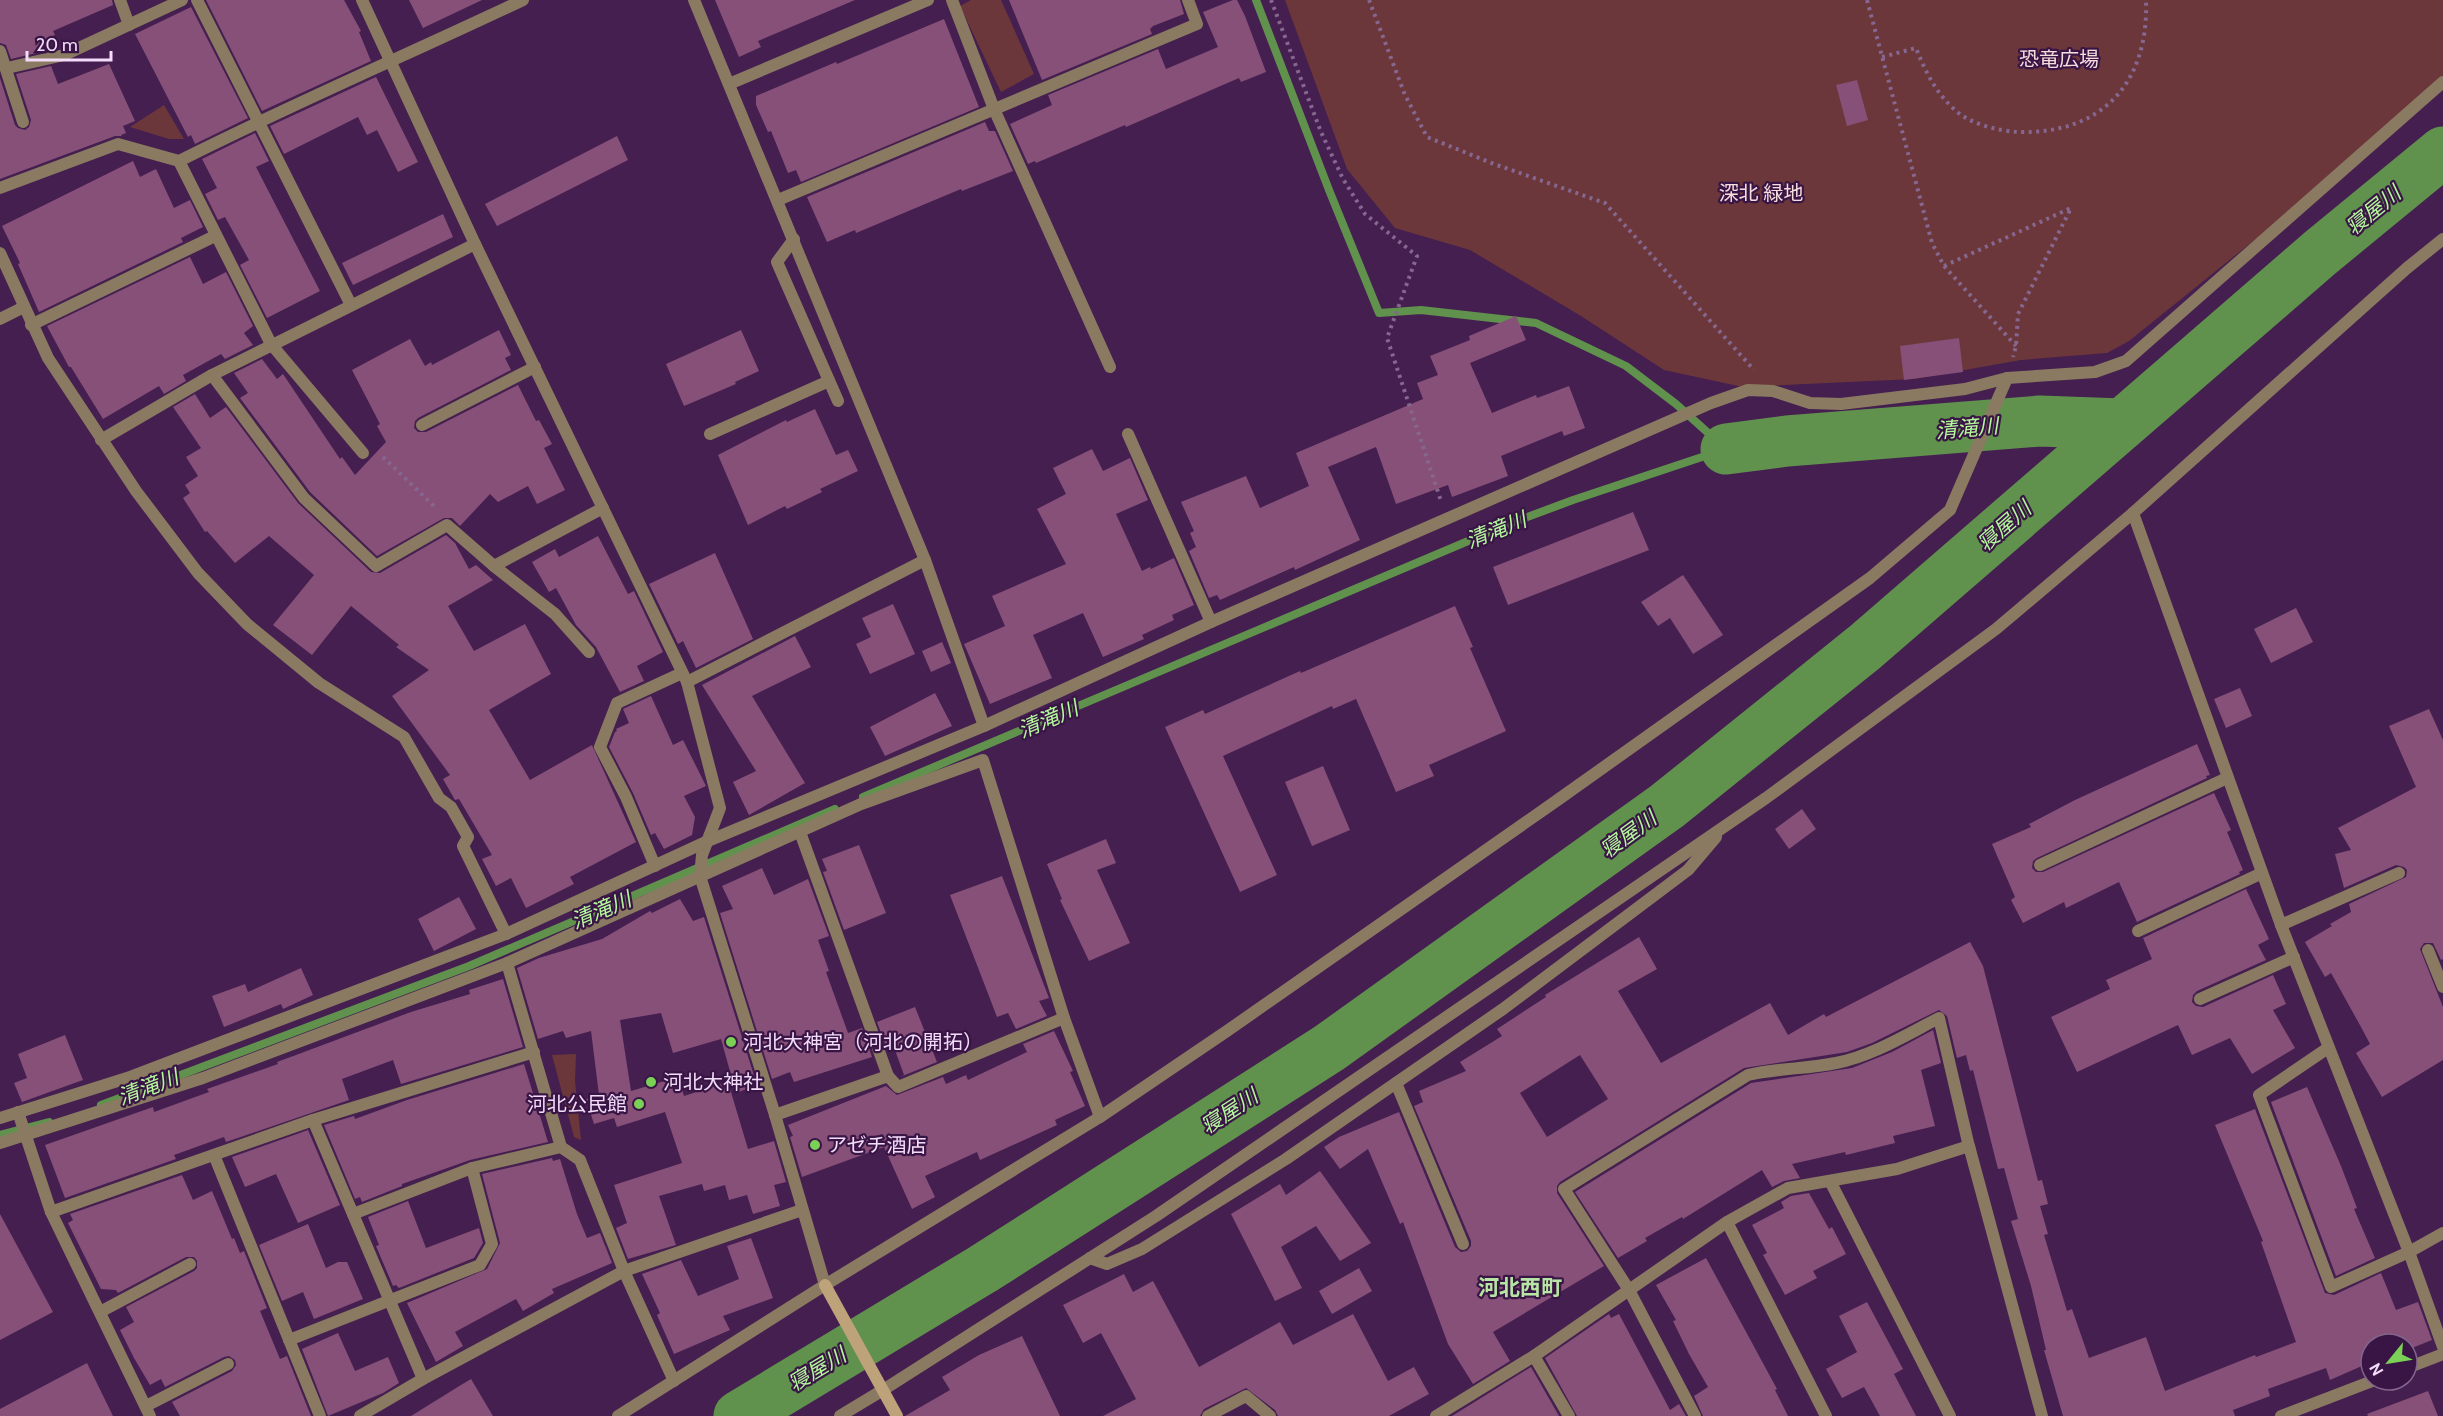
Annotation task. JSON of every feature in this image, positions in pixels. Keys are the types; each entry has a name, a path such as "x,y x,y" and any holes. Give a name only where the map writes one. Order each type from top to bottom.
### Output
{"street":[{"path":"120,0 129,25"},
{"path":"7,68 64,55 182,0"},
{"path":"197,0 351,305"},
{"path":"362,0 475,244 684,677 720,808 702,855 700,876 776,1115 825,1285 897,1416"},
{"path":"0,188 118,144 179,160 258,121 523,0"},
{"path":"694,0 925,560 984,726"},
{"path":"729,84 928,0"},
{"path":"952,0 994,109 1110,367"},
{"path":"778,200 1197,24 1188,0"},
{"path":"0,51 23,122"},
{"path":"0,1118 127,1078 506,934 708,841 984,726 1211,622 1711,403 1748,390 1773,391 1810,404 1826,405 1965,389 2007,378 2095,372 2126,361 2443,82"},
{"path":"179,160 271,344 363,453"},
{"path":"31,325 216,236"},
{"path":"794,239 777,262 838,401"},
{"path":"840,1416 880,1385 1156,1216 1726,825 1996,629 2133,513 2407,268 2443,239"},
{"path":"101,440 212,375 271,344 475,244"},
{"path":"0,253 48,358 136,491 198,573 247,624 319,683 404,737 439,798 451,807 468,837 463,846 506,934"},
{"path":"0,319 24,307"},
{"path":"422,425 535,367"},
{"path":"212,375 304,498 376,566 447,525 555,614 589,652"},
{"path":"618,1416 825,1285 1100,1117 1529,820 1870,578 1950,510 2007,378"},
{"path":"710,434 829,381"},
{"path":"1128,434 1211,622"},
{"path":"494,566 603,507"},
{"path":"2133,513 2281,925 2409,1252 2443,1347"},
{"path":"655,866 626,797 600,747 617,704 684,677 925,560"},
{"path":"0,1143 203,1078 507,963 861,804 983,760 1064,1018 1100,1117"},
{"path":"2040,865 2227,778"},
{"path":"1090,1258 1107,1264 1142,1249 1286,1159 1503,1009 1688,870 1726,825"},
{"path":"800,832 888,1076 898,1087 1064,1018"},
{"path":"2138,931 2262,873"},
{"path":"2281,925 2399,873"},
{"path":"2428,950 2443,987"},
{"path":"2200,999 2294,957"},
{"path":"507,963 561,1147 580,1160 624,1271 674,1381"},
{"path":"1695,1416 1629,1290 1564,1189 1748,1075 1767,1070 1836,1063 1856,1058 1939,1018 1970,1151 2042,1416"},
{"path":"2328,1048 2259,1095 2331,1287 2409,1252 2443,1233"},
{"path":"51,1212 313,1120 534,1052"},
{"path":"776,1115 888,1076"},
{"path":"1396,1083 1463,1244"},
{"path":"18,1112 51,1212 148,1411 228,1364"},
{"path":"313,1120 423,1379"},
{"path":"1440,1415 1534,1356 1727,1222 1788,1188 1897,1169 1969,1146 1970,1151"},
{"path":"353,1214 472,1168 561,1147"},
{"path":"214,1155 320,1416"},
{"path":"289,1340 480,1265 492,1244 472,1168"},
{"path":"1830,1181 1950,1416"},
{"path":"360,1416 423,1379 624,1271 802,1210"},
{"path":"1727,1222 1826,1416"},
{"path":"100,1312 190,1264"},
{"path":"2419,1363 2443,1354"},
{"path":"1534,1356 1569,1416"},
{"path":"2281,1416 2359,1386"},
{"path":"1208,1416 1246,1396 1270,1416"}],"path":[{"path":"1271,0 1342,179 1365,214 1417,256 1387,338 1446,519"},
{"path":"1369,0 1405,95 1426,137 1494,164 1605,203 1773,391"},
{"path":"1867,0 1932,243 1944,266 2016,346"},
{"path":"1882,57 1916,48 1932,83 1955,111 1977,123 2005,132 2041,133 2094,116 2112,101 2126,84 2143,50 2147,25 2146,0"},
{"path":"1944,266 2071,208 2018,314 2016,346 2007,378"},
{"path":"363,453 374,448 441,513 447,525"}],"green space":[{"path":"971,0 1001,0 1034,74 1001,92 960,6"},
{"name":"深北 緑地","path":"1285,0 2443,0 2443,88 2129,341 2107,353 2021,360 1914,379 1743,387 1664,370 1581,316 1470,250 1395,228 1347,169"},
{"path":"164,105 184,139 169,139 130,127"},
{"path":"576,1054 575,1081 581,1140 574,1137 552,1055"}],"building":[{"path":"0,0 112,0 113,5 53,31 55,35 42,41 45,51 11,59 6,45 0,43"},
{"path":"206,0 344,0 361,31 359,32 371,61 262,111"},
{"path":"409,0 482,0 423,28"},
{"path":"715,0 855,0 758,41 761,47 739,57"},
{"path":"1009,0 1180,0 1184,14 1153,26 1150,29 1152,34 1042,80"},
{"path":"1237,0 1245,16 1266,72 1241,82 1239,78 1126,127 1125,125 1036,163 1035,161 1028,164 1010,124 1052,105 1048,95 1158,49 1166,69 1218,47 1203,12"},
{"path":"191,7 248,118 195,144 191,135 188,137 135,34"},
{"path":"944,19 979,107 801,182 796,170 788,173 771,131 768,132 756,105 756,96"},
{"path":"109,64 135,121 123,126 126,133 0,179 0,78 15,125 25,130 29,127 31,120 16,74 51,66 58,84"},
{"path":"376,77 418,162 398,172 377,130 367,135 358,117 284,154 270,126"},
{"path":"1857,80 1868,120 1847,126 1836,85"},
{"path":"985,122 989,131 995,131 1013,171 962,191 961,189 856,233 855,230 827,242 807,197"},
{"path":"255,133 269,161 256,167 320,291 267,318 240,265 249,260 225,217 218,220 205,194 217,188 202,159"},
{"path":"617,136 628,160 497,226 485,204"},
{"path":"133,161 140,177 156,169 174,208 190,200 203,227 181,238 183,242 39,312 18,264 20,263 2,226"},
{"path":"443,214 453,237 353,285 342,263"},
{"path":"190,257 203,284 226,272 253,326 244,333 253,345 225,359 221,354 183,375 186,381 164,394 159,386 103,419 69,367 47,326"},
{"path":"1516,316 1526,340 1470,363 1492,413 1536,395 1537,398 1569,386 1585,428 1564,436 1562,431 1501,456 1508,476 1452,497 1448,485 1396,504 1376,447 1328,467 1360,540 1295,570 1294,567 1220,600 1217,595 1209,598 1189,551 1196,547 1190,533 1194,531 1181,502 1246,476 1260,508 1309,486 1296,453 1423,399 1417,383 1438,375 1430,356 1470,340 1469,336"},
{"path":"499,330 511,355 505,358 511,370 418,418 414,428 418,432 426,432 518,385 536,421 539,420 552,444 544,448 565,490 537,504 528,486 498,502 490,494 460,526 452,518 444,518 377,556 310,492 240,398 248,393 234,373 262,359 277,379 283,374 340,459 342,457 355,475 386,442 377,426 380,424 352,370 410,339 425,366 431,362 432,365"},
{"path":"741,330 759,371 735,382 736,384 684,406 666,364"},
{"path":"1959,338 1963,372 1904,380 1900,346"},
{"path":"195,394 210,418 226,407 298,503 371,572 380,573 446,535 455,543 469,569 476,565 493,580 448,606 474,651 525,624 551,674 489,710 530,780 592,745 636,842 570,877 574,884 526,908 511,878 496,886 482,859 492,855 459,799 455,800 443,779 450,775 392,696 429,670 396,647 399,645 351,606 312,655 273,625 314,575 269,536 235,563 207,531 205,532 183,498 190,493 185,485 198,476 186,457 201,448 173,407"},
{"path":"815,409 836,455 848,450 858,471 820,489 822,492 787,509 785,506 748,525 718,455 786,420 787,422"},
{"path":"1092,449 1103,471 1130,458 1148,500 1116,514 1142,571 1174,558 1194,605 1172,615 1174,620 1142,635 1144,639 1103,657 1083,613 1033,635 1052,678 990,704 964,644 1005,626 992,596 1066,564 1037,509 1066,494 1053,468"},
{"path":"1633,512 1649,550 1508,605 1493,567"},
{"path":"598,536 628,594 634,591 663,652 637,666 644,681 620,692 596,647 576,625 556,588 549,592 532,562 555,549 559,557"},
{"path":"715,553 753,639 696,668 683,641 678,644 649,584"},
{"path":"1683,575 1723,635 1693,654 1670,618 1658,626 1641,602"},
{"path":"893,604 915,654 870,674 856,644 871,637 862,618"},
{"path":"1455,606 1473,647 1470,648 1506,731 1429,765 1434,776 1396,792 1356,699 1333,709 1332,706 1223,756 1277,875 1240,892 1165,727 1203,710 1205,714"},
{"path":"2296,608 2313,642 2271,663 2254,629"},
{"path":"795,636 811,667 752,696 805,783 749,815 733,782 756,771 702,685"},
{"path":"942,642 951,663 931,672 922,651"},
{"path":"2240,688 2252,716 2226,728 2214,699"},
{"path":"935,693 952,726 885,756 870,727"},
{"path":"651,696 673,745 683,740 706,786 684,796 695,817 692,835 664,849 655,833 651,835 633,793 609,747 616,729 629,723 623,709"},
{"path":"2429,709 2443,740 2443,959 2441,960 2433,943 2424,943 2420,949 2443,1007 2443,1060 2382,1097 2356,1053 2370,1044 2331,973 2325,977 2305,942 2351,912 2349,904 2406,877 2407,870 2396,865 2344,888 2335,854 2351,850 2338,828 2416,787 2389,726"},
{"path":"2197,744 2210,775 2206,776 2207,778 2037,858 2033,861 2032,868 2036,872 2043,872 2214,793 2231,830 2227,832 2243,870 2239,872 2240,874 2137,922 2119,882 2066,908 2064,902 2023,923 2011,900 2015,897 1992,844 2031,827 2029,824 2075,800"},
{"path":"1323,766 1350,830 1312,846 1285,782"},
{"path":"1802,809 1816,829 1789,849 1775,829"},
{"path":"1106,839 1116,863 1097,870 1130,943 1089,961 1060,900 1062,899 1047,864"},
{"path":"859,845 886,913 844,930 823,872 827,871 822,859"},
{"path":"762,868 774,895 808,879 829,936 818,940 829,971 826,972 848,1033 862,1028 872,1057 794,1082 790,1072 772,1079 720,913 733,909 722,886"},
{"path":"1002,876 1049,998 1039,1001 1047,1016 1016,1029 1008,1013 997,1017 950,895"},
{"path":"2246,889 2269,939 2258,945 2266,960 2197,991 2193,995 2192,1002 2196,1006 2203,1007 2273,975 2286,1004 2273,1010 2295,1048 2252,1074 2230,1038 2192,1055 2178,1025 2077,1072 2051,1017 2110,989 2106,980 2152,959 2143,938"},
{"path":"459,897 476,929 434,951 418,919"},
{"path":"680,899 693,921 704,917 757,1085 736,1093 721,1039 673,1053 661,1013 620,1020 631,1091 678,1077 684,1096 728,1082 748,1149 774,1141 786,1182 774,1185 780,1206 753,1214 747,1195 729,1200 725,1185 704,1191 702,1184 659,1196 676,1245 628,1259 616,1228 627,1223 614,1185 682,1163 665,1112 617,1127 614,1118 594,1124 586,1099 599,1095 591,1031 566,1038 563,1031 538,1039 517,968 539,958 602,939 650,911 652,913"},
{"path":"1639,937 1657,969 1618,991 1661,1063 1770,1003 1788,1035 1824,1014 1826,1017 1970,942 1983,966 2038,1181 2042,1180 2048,1204 2040,1206 2048,1234 2044,1235 2067,1311 2072,1309 2089,1358 2146,1337 2165,1391 2255,1355 2256,1357 2296,1342 2261,1242 2263,1241 2215,1125 2255,1109 2325,1293 2334,1295 2381,1273 2396,1310 2418,1302 2432,1340 2419,1345 2419,1332 2359,1332 2359,1367 2330,1380 2326,1368 2268,1389 2270,1396 2233,1410 2235,1416 2063,1416 2044,1350 2046,1350 2031,1286 2011,1221 2018,1219 2004,1168 1998,1169 1973,1070 1970,1071 1966,1055 1957,1058 1947,1016 1939,1010 1872,1043 1847,1052 1744,1068 1560,1182 1557,1186 1557,1193 1604,1266 1493,1332 1510,1361 1473,1384 1448,1344 1403,1222 1400,1224 1368,1149 1340,1169 1324,1147 1339,1137 1399,1112 1455,1247 1461,1252 1467,1251 1471,1246 1471,1241 1414,1106 1423,1102 1419,1091 1466,1071 1460,1062 1502,1036 1497,1029 1546,997 1545,995","holes":["1580,1055 1608,1099 1547,1137 1520,1093"]},
{"path":"301,968 313,995 283,1009 281,1004 224,1027 212,996 245,984 248,992"},
{"path":"503,979 523,1047 401,1084 393,1060 342,1079 349,1100 226,1142 224,1137 174,1155 176,1159 65,1198 45,1145 153,1107 154,1112 209,1092 207,1089 278,1064 277,1062 411,1012 470,994 469,990"},
{"path":"915,1007 937,1062 900,1077 904,1075 895,1050 888,1052 877,1022"},
{"path":"1933,1030 1941,1063 1921,1070 1935,1126 1893,1136 1895,1143 1846,1155 1845,1152 1792,1164 1800,1178 1784,1181 1772,1187 1762,1170 1683,1219 1682,1217 1645,1238 1647,1241 1618,1258 1575,1192 1751,1083 1852,1068 1892,1052"},
{"path":"1054,1031 1073,1071 1070,1072 1085,1106 1055,1120 1057,1125 980,1160 977,1152 925,1176 935,1197 912,1209 884,1147 802,1177 790,1137 793,1136 788,1125 886,1086 897,1095 943,1077 946,1084 966,1075 968,1080 1027,1052 1023,1044"},
{"path":"65,1035 83,1080 22,1102 14,1083 27,1078 18,1054"},
{"path":"524,1064 548,1142 470,1160 402,1184 402,1186 362,1202 360,1197 355,1199 324,1125 354,1116 355,1119 407,1100"},
{"path":"2307,1087 2341,1166 2357,1208 2354,1209 2375,1258 2336,1276 2271,1102"},
{"path":"308,1130 340,1205 298,1223 276,1174 245,1187 232,1157"},
{"path":"552,1158 553,1161 560,1159 587,1238 600,1233 612,1263 552,1289 554,1293 523,1311 516,1299 455,1332 463,1346 436,1362 407,1303 487,1269 500,1243 482,1174"},
{"path":"1320,1171 1371,1243 1340,1261 1316,1226 1281,1247 1302,1288 1275,1301 1231,1214 1280,1184 1286,1195"},
{"path":"182,1175 193,1200 212,1191 232,1239 234,1238 240,1253 244,1251 267,1308 260,1311 280,1359 287,1356 311,1416 180,1416 172,1402 232,1371 236,1365 235,1360 229,1356 224,1357 165,1387 161,1379 150,1385 134,1358 120,1330 134,1322 126,1307 194,1271 197,1268 197,1261 194,1257 186,1257 118,1293 116,1290 101,1289 68,1223 73,1220 70,1214"},
{"path":"1809,1193 1829,1229 1832,1227 1846,1254 1813,1271 1817,1278 1785,1295 1763,1255 1767,1253 1752,1225 1784,1208 1781,1202 1791,1196"},
{"path":"408,1201 426,1248 479,1228 483,1243 474,1258 399,1288 396,1285 393,1286 376,1246 379,1245 368,1217"},
{"path":"0,1214 53,1312 0,1340"},
{"path":"308,1224 326,1268 338,1262 347,1262 363,1299 314,1319 303,1292 282,1301 259,1245"},
{"path":"751,1238 773,1298 723,1316 730,1330 674,1354 657,1315 660,1313 642,1274 681,1260 698,1296 739,1279 727,1246"},
{"path":"1706,1258 1777,1389 1775,1390 1788,1416 1703,1416 1694,1396 1708,1387 1689,1354 1673,1321 1676,1320 1656,1285"},
{"path":"1359,1268 1372,1291 1332,1314 1319,1291"},
{"path":"1124,1274 1133,1292 1153,1281 1199,1367 1280,1322 1293,1345 1353,1314 1388,1381 1414,1367 1429,1394 1389,1416 1278,1416 1275,1410 1246,1388 1204,1409 1200,1416 1103,1416 1136,1399 1101,1333 1083,1343 1063,1305"},
{"path":"1867,1302 1903,1369 1894,1374 1916,1416 1880,1416 1864,1387 1842,1398 1826,1369 1857,1352 1839,1316"},
{"path":"1609,1314 1611,1318 1619,1314 1670,1410 1679,1404 1686,1416 1577,1416 1545,1358"},
{"path":"338,1333 355,1371 388,1357 399,1383 383,1393 328,1416 302,1349"},
{"path":"1022,1336 1060,1416 905,1416 950,1390 942,1377 979,1355"},
{"path":"87,1363 113,1416 0,1416 0,1409"},
{"path":"1531,1367 1559,1416 1452,1416"},
{"path":"471,1379 493,1416 411,1416 461,1385"},
{"path":"2428,1391 2438,1416 2368,1416 2367,1414"}],"waterway":[{"name":"清滝川","path":"863,797 1506,525 1726,449 1676,404 1626,366 1536,323 1421,310 1379,313 1256,0"},
{"name":"寝屋川","path":"739,1416 983,1269 1329,1048 1667,806 1865,647 2320,253 2443,152"},
{"name":"清滝川","path":"1726,449 1787,441 2040,421 2122,424"},
{"name":"清滝川","path":"101,1105 469,966 835,809"},
{"name":"清滝川","path":"0,1135 49,1122"}],"place":[{"name":"河北大神宮（河北の開拓）","path":"731,1042"},
{"name":"河北大神社","path":"651,1082"},
{"name":"河北公民館","path":"639,1104"},
{"name":"アゼチ酒店","path":"815,1145"}],"district":[{"name":"河北西町","path":"1520,1287"}],"park label":[{"name":"恐竜広場","path":"2059,59"}]}
